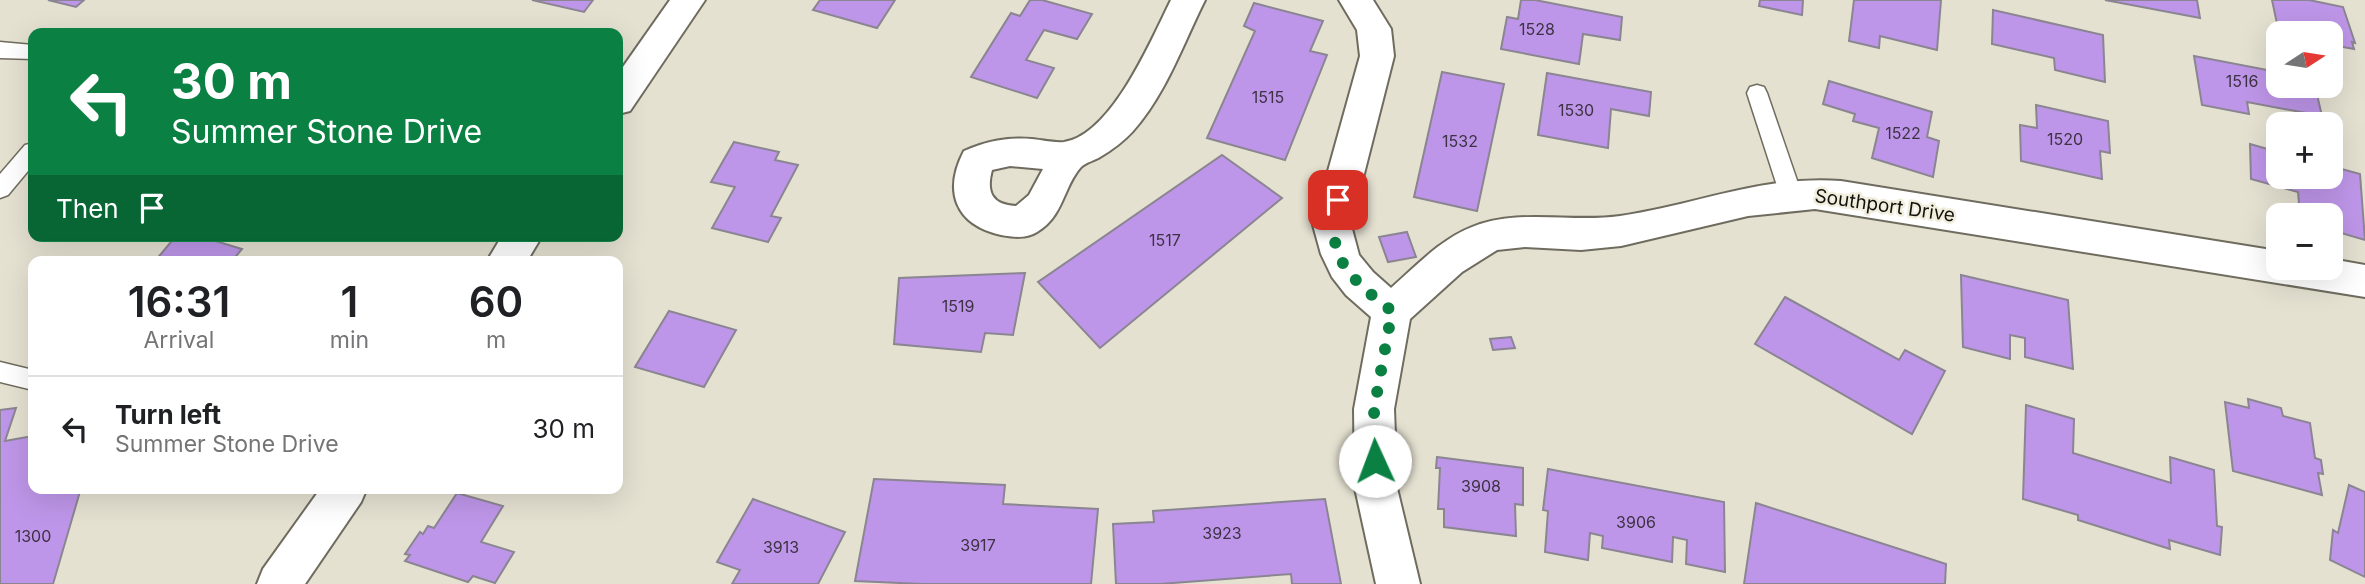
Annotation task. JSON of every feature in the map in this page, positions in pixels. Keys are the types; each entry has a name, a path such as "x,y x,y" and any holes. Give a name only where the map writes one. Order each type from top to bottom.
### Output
{"street":[{"path":"623,94 688,0"},
{"path":"1069,156 1116,130 1135,103 1188,0"},
{"path":"1356,0 1374,29 1377,56 1332,225 1337,252 1356,283 1392,311 1374,409 1376,488 1398,584"},
{"name":"Southport Drive","path":"1392,311 1467,248 1485,238 1513,232 1594,234 1637,228 1791,195 1841,196 2266,265"},
{"path":"2343,277 2365,281"},
{"path":"279,584 342,494"}],"lane":[{"path":"0,50 28,52"},
{"path":"1757,93 1791,195"},
{"path":"0,189 8,169 28,155"},
{"path":"0,372 28,379"}],"building":[{"path":"48,0 84,0 76,7"},
{"path":"532,0 593,0 584,12"},
{"path":"820,0 895,0 877,28 813,10"},
{"path":"1030,0 1042,0 1092,14 1077,39 1044,30 1026,60 1054,68 1037,98 971,77 1011,13 1020,16"},
{"path":"1521,0 1535,0 1622,17 1620,40 1583,34 1579,64 1501,49 1507,17 1518,19"},
{"path":"1760,0 1803,0 1802,15 1759,6"},
{"path":"1854,0 1941,0 1937,50 1880,36 1879,48 1849,41"},
{"path":"2105,0 2197,0 2200,18"},
{"path":"2272,0 2309,0 2343,7 2355,43 2352,42 2354,49 2343,47 2343,21 2276,21"},
{"path":"1254,3 1323,21 1310,51 1327,55 1285,160 1207,138 1255,31 1244,26"},
{"path":"1993,10 2103,35 2105,82 2055,70 2054,58 1992,44"},
{"path":"2194,56 2266,70 2266,98 2318,98 2321,112 2301,112 2247,102 2249,114 2202,105"},
{"path":"1442,72 1504,84 1477,211 1414,197"},
{"path":"1547,73 1651,92 1649,116 1611,109 1608,148 1538,135"},
{"path":"1829,81 1932,112 1927,137 1939,141 1933,177 1872,158 1879,128 1853,121 1855,114 1823,104"},
{"path":"2036,105 2108,121 2110,153 2100,151 2102,179 2021,161 2020,125 2037,128"},
{"path":"734,142 779,152 775,160 798,165 771,216 781,218 768,242 712,228 735,187 711,182"},
{"path":"2250,144 2266,149 2266,183 2251,179"},
{"path":"1222,155 1282,198 1100,348 1038,282"},
{"path":"2343,169 2360,174 2365,240 2343,234 2343,203 2299,203 2298,192 2287,189 2343,189"},
{"path":"1407,232 1416,257 1388,262 1379,237"},
{"path":"171,242 219,242 242,249 236,256 159,256"},
{"path":"1025,273 1013,335 985,333 981,352 894,344 899,278"},
{"path":"1961,275 2068,300 2073,369 2025,357 2025,338 2010,335 2010,359 1963,347"},
{"path":"1785,297 1899,360 1905,350 1945,371 1912,434 1755,344"},
{"path":"669,311 736,330 704,387 635,367"},
{"path":"1511,337 1515,348 1493,350 1490,339"},
{"path":"2248,399 2281,408 2283,416 2310,423 2315,458 2321,460 2323,474 2318,473 2322,495 2233,471 2225,402 2249,408"},
{"path":"2026,405 2074,419 2073,453 2171,483 2170,457 2214,470 2217,526 2222,527 2220,555 2169,540 2170,549 2078,520 2078,515 2023,499"},
{"path":"16,408 5,441 28,437 28,494 79,494 53,584 0,584 0,410"},
{"path":"1437,457 1523,468 1523,505 1515,504 1516,536 1444,527 1444,509 1438,509 1440,468 1436,468"},
{"path":"1548,469 1724,502 1725,572 1686,564 1687,540 1673,537 1672,562 1602,548 1603,536 1590,533 1588,560 1545,552 1548,511 1543,510"},
{"path":"874,479 1005,485 1003,504 1098,509 1091,584 922,584 855,581"},
{"path":"2349,485 2365,492 2365,577 2330,560 2333,530 2338,533"},
{"path":"456,494 503,506 481,542 514,552 495,583 473,576 468,582 405,561 410,555 405,554 420,532 423,534 428,526 434,528"},
{"path":"753,499 845,532 818,584 732,584 740,570 717,562"},
{"path":"1325,499 1341,584 1292,584 1291,574 1160,584 1116,584 1113,524 1154,522 1153,511"},
{"path":"1756,503 1946,564 1945,584 1744,584"}],"route":[{"path":"1338,200 1332,225 1337,252 1356,283 1392,311 1374,409 1375,461"}]}
